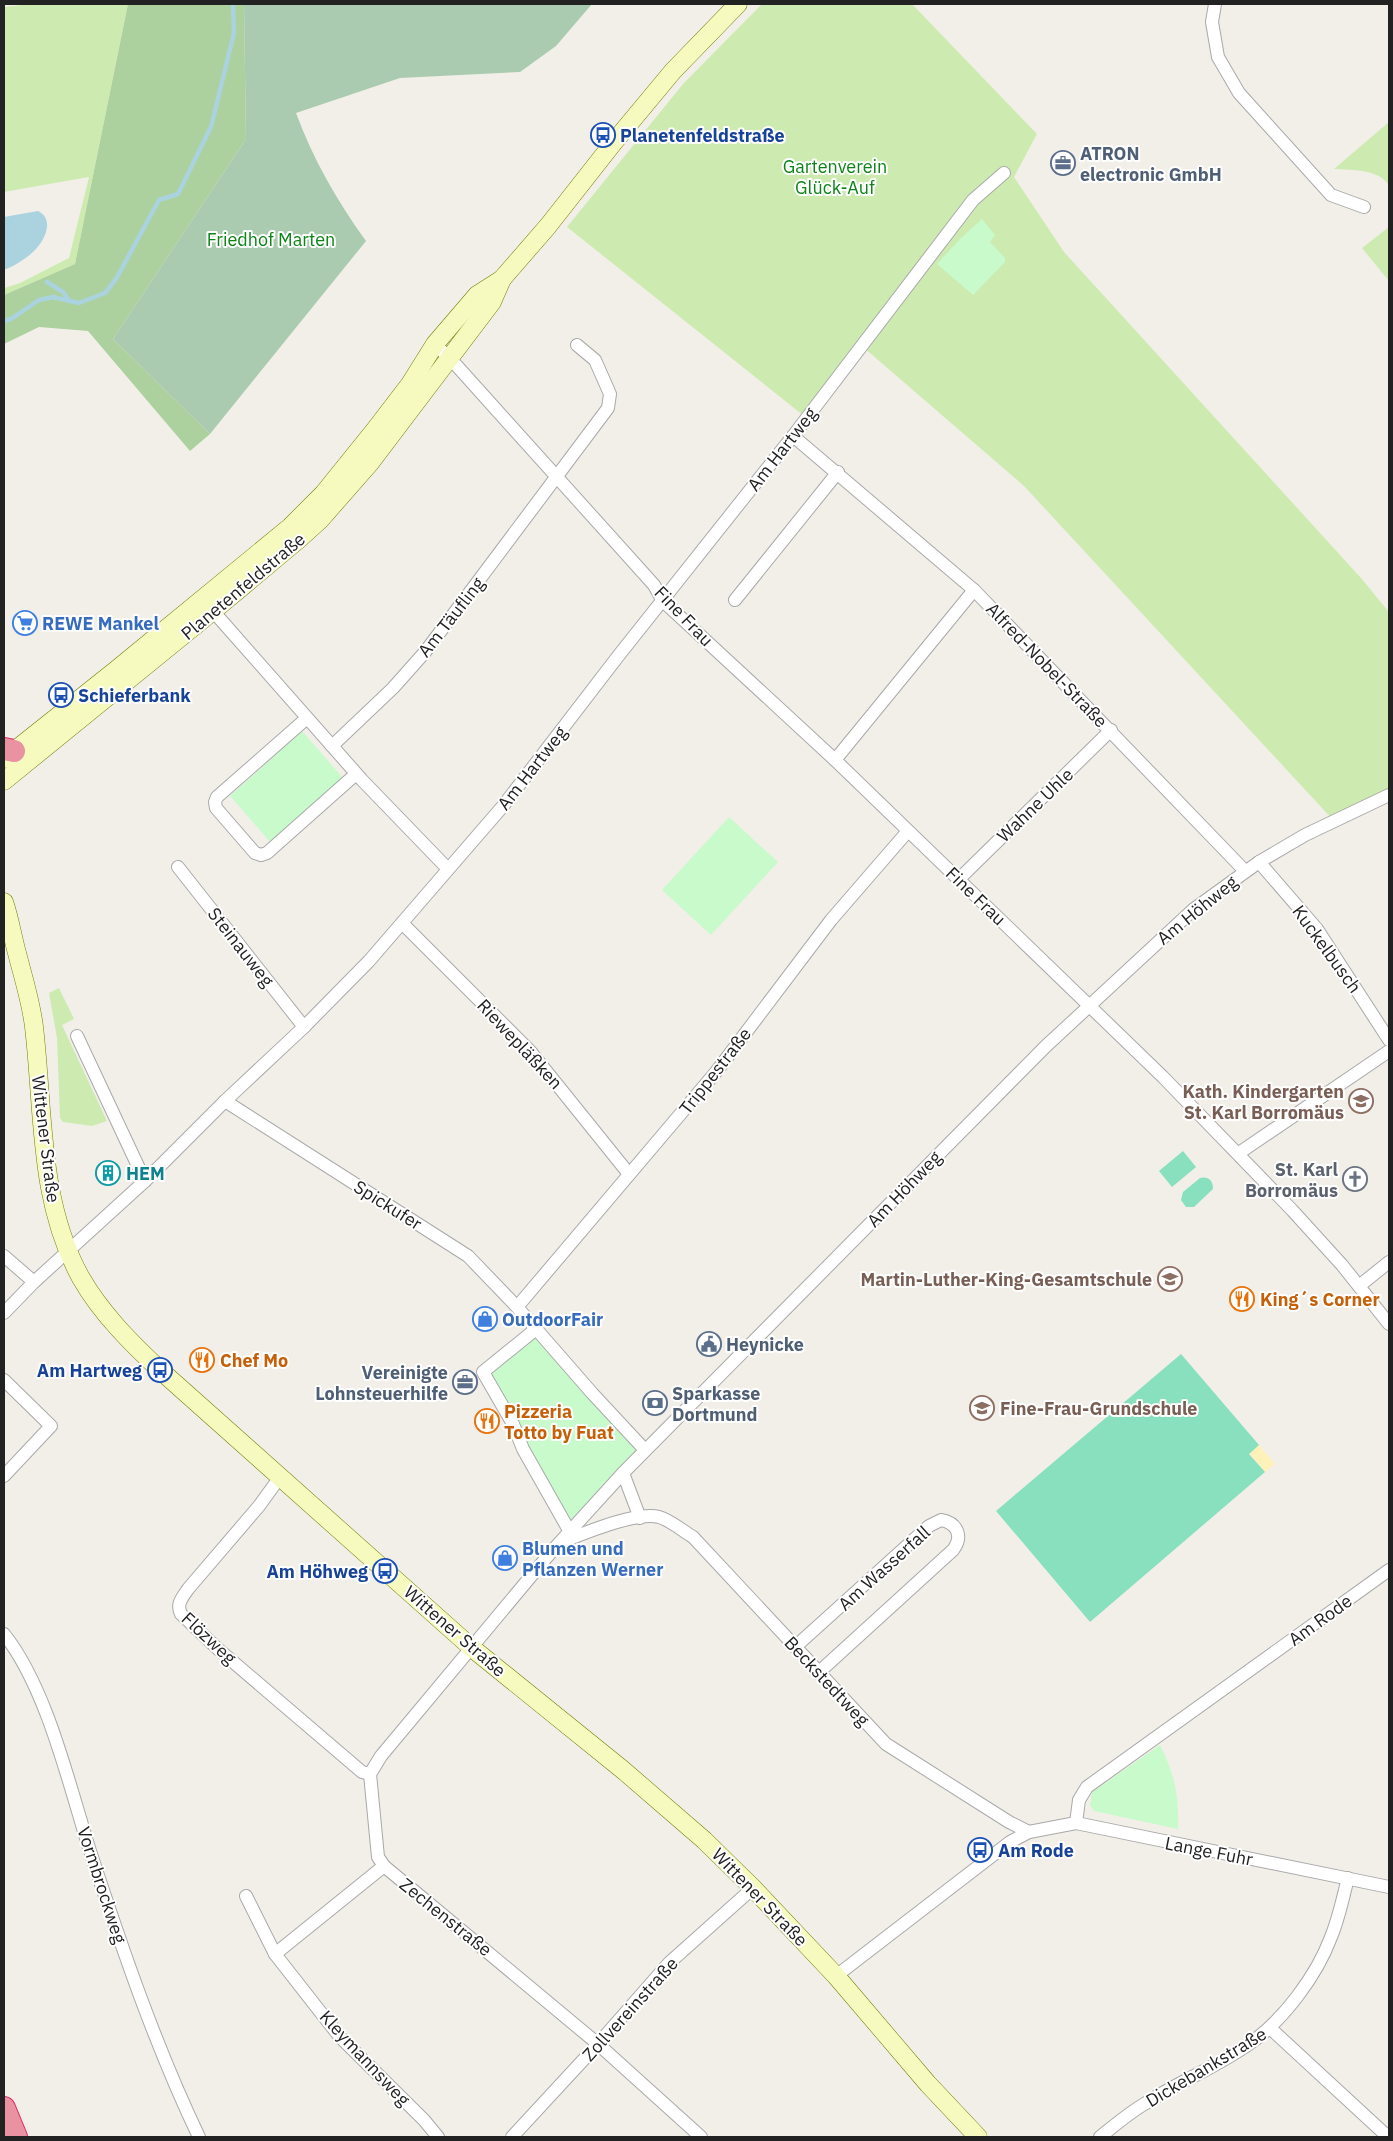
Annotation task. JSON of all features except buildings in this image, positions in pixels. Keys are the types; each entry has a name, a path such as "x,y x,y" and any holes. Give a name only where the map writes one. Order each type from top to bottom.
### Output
{"highway":[{"path":"4,2108 16,2137"}],"street":[{"name":"Planetenfeldstraße","path":"7,753 52,721 265,549 324,493 410,384 435,344 477,295 502,279 548,226 667,78 738,4"},
{"path":"1215,4 1212,22 1218,57 1239,93 1331,195 1364,207"},
{"name":"Am Hartweg","path":"4,1313 34,1282 145,1181 225,1101 304,1027 369,961 503,806 619,655 794,436 973,200 1004,174"},
{"name":"Planetenfeldstraße","path":"4,781 299,539 332,506 370,463 492,302 502,279"},
{"path":"435,344 449,358"},
{"path":"555,476 608,408 610,401 610,394 595,360 577,345"},
{"name":"Fine Frau","path":"449,358 654,586 664,601 835,760 959,879 1239,1154 1360,1286 1389,1324"},
{"name":"Alfred-Nobel-Straße","path":"794,436 974,590 1111,730 1244,871"},
{"path":"735,600 838,472"},
{"name":"Am Täufling","path":"332,746 393,688 424,652 475,586 555,476"},
{"path":"835,760 974,590"},
{"path":"213,611 356,774 448,870"},
{"path":"307,718 217,797 215,802 216,808 255,853 261,856 267,853 356,774"},
{"name":"Wahne Uhle","path":"959,879 1111,730"},
{"name":"Am Höhweg","path":"472,1648 560,1542 623,1473 927,1164 1089,1005 1194,909 1244,871 1305,835 1389,795"},
{"name":"Trippestraße","path":"517,1307 716,1072 831,920 908,831"},
{"name":"Kuckelbusch","path":"1259,862 1317,929 1389,1040"},
{"name":"Steinauweg","path":"178,867 304,1027"},
{"name":"Wittener Straße","path":"4,902 10,920 34,1025 40,1113 52,1196 69,1250 81,1278 118,1328 153,1363 472,1648 623,1770 704,1840 753,1888 836,1976 928,2084 978,2137"},
{"name":"Riewepläßken","path":"402,923 530,1051 629,1174"},
{"name":"Wittener Straße","path":"4,930 16,952"},
{"path":"77,1036 145,1181"},
{"path":"1239,1154 1298,1112 1377,1062 1389,1051"},
{"name":"Spickufer","path":"225,1101 468,1256 517,1307 646,1450"},
{"path":"4,1256 34,1282"},
{"path":"1360,1286 1389,1262"},
{"path":"536,1328 483,1372 513,1424 523,1449 570,1532"},
{"path":"4,1380 51,1426 4,1476"},
{"path":"623,1473 640,1518"},
{"name":"Flözweg","path":"280,1477 259,1506 188,1589 179,1602 178,1609 181,1614 250,1676 362,1772 370,1774"},
{"name":"Beckstedtweg","path":"560,1542 610,1524 640,1518 658,1517 693,1537 886,1744 1009,1822 1029,1832"},
{"name":"Am Wasserfall","path":"795,1647 929,1526 941,1520 952,1524 958,1532 959,1538 953,1550 818,1673"},
{"name":"Am Rode","path":"1076,1823 1079,1800 1087,1787 1389,1570"},
{"name":"Vormbrockweg","path":"4,1634 12,1644 31,1680 48,1720 122,1948 143,2006 199,2137"},
{"path":"370,1774 381,1756 422,1705 472,1648"},
{"name":"Zechenstraße","path":"370,1774 378,1857 384,1866 598,2044 701,2137"},
{"name":"Lange Fuhr","path":"1029,1832 1076,1823 1389,1887"},
{"path":"836,1976 985,1860 1010,1842 1029,1832"},
{"path":"275,1954 384,1866"},
{"name":"Dickebankstraße","path":"1100,2137 1145,2103 1221,2062 1250,2044 1270,2028 1292,2002 1322,1958 1332,1935 1348,1878"},
{"name":"Zollvereinstraße","path":"512,2137 598,2044 669,1963 753,1888"},
{"name":"Kleymannsweg","path":"246,1896 275,1954 340,2037 424,2120 438,2137"},
{"path":"1270,2028 1388,2137"}],"green space":[{"path":"31,4 128,4 75,264 4,295 4,288 20,283 69,258 89,177 4,192 4,7"},
{"path":"128,4 244,4 246,139 113,339 210,434 190,451 88,331 39,327 4,344 4,295 75,264"},
{"name":"Friedhof Marten","path":"244,4 592,4 556,46 520,72 400,78 296,113 310,147 327,179 345,211 366,241 210,434 113,339 246,139"},
{"name":"Gartenverein Glück-Auf","path":"762,4 912,4 1037,134 1014,177 1064,252 1361,578 1389,612 1389,795 1334,821 1024,486 863,347 804,416 567,227 683,84"},
{"path":"1389,122 1389,186 1385,180 1372,173 1334,169"},
{"path":"982,219 995,235 990,242 1005,258 1005,262 973,295 937,264"},
{"path":"1389,227 1389,281 1362,248"},
{"path":"302,731 343,778 271,843 230,796"},
{"path":"729,817 778,862 711,935 662,890"},
{"path":"59,988 74,1019 62,1025 107,1121 92,1126 63,1122 60,1118 57,1038 49,993"},
{"path":"1183,1151 1196,1167 1172,1187 1159,1171"},
{"path":"1200,1178 1210,1179 1213,1189 1194,1207 1186,1207 1181,1200 1183,1192"},
{"path":"536,1329 645,1450 570,1532 483,1372"},
{"path":"1181,1354 1259,1445 1249,1454 1265,1472 1090,1622 996,1511"},
{"path":"1160,1745 1173,1776 1178,1806 1178,1829 1094,1811 1090,1805 1092,1792"}],"sand":[{"path":"1259,1445 1275,1464 1265,1472 1249,1453"}],"water":[{"path":"38,211 46,219 47,225 42,242 27,257 4,270 4,217"}],"waterway":[{"path":"4,321 11,319 39,300 53,297 79,303 105,293 116,279 159,200 178,194 211,127 234,33 233,4"},
{"path":"47,282 63,292 69,300"}],"place":[{"name":"Planetenfeldstraße","path":"603,135"},
{"name":"ATRON electronic GmbH","path":"1063,163"},
{"name":"REWE Mankel","path":"25,623"},
{"name":"Schieferbank","path":"61,695"},
{"name":"Kath. Kindergarten St. Karl Borromäus","path":"1361,1101"},
{"name":"HEM","path":"108,1173"},
{"name":"St. Karl Borromäus","path":"1355,1179"},
{"name":"Martin-Luther-King-Gesamtschule","path":"1170,1279"},
{"name":"King´s Corner","path":"1242,1299"},
{"name":"OutdoorFair","path":"485,1319"},
{"name":"Heynicke","path":"709,1344"},
{"name":"Chef Mo","path":"202,1360"},
{"name":"Am Hartweg","path":"160,1370"},
{"name":"Vereinigte Lohnsteuerhilfe","path":"465,1382"},
{"name":"Sparkasse Dortmund","path":"655,1403"},
{"name":"Fine-Frau-Grundschule","path":"982,1408"},
{"name":"Pizzeria Totto by Fuat","path":"487,1421"},
{"name":"Blumen und Pflanzen Werner","path":"505,1558"},
{"name":"Am Höhweg","path":"385,1571"},
{"name":"Am Rode","path":"980,1850"}]}
